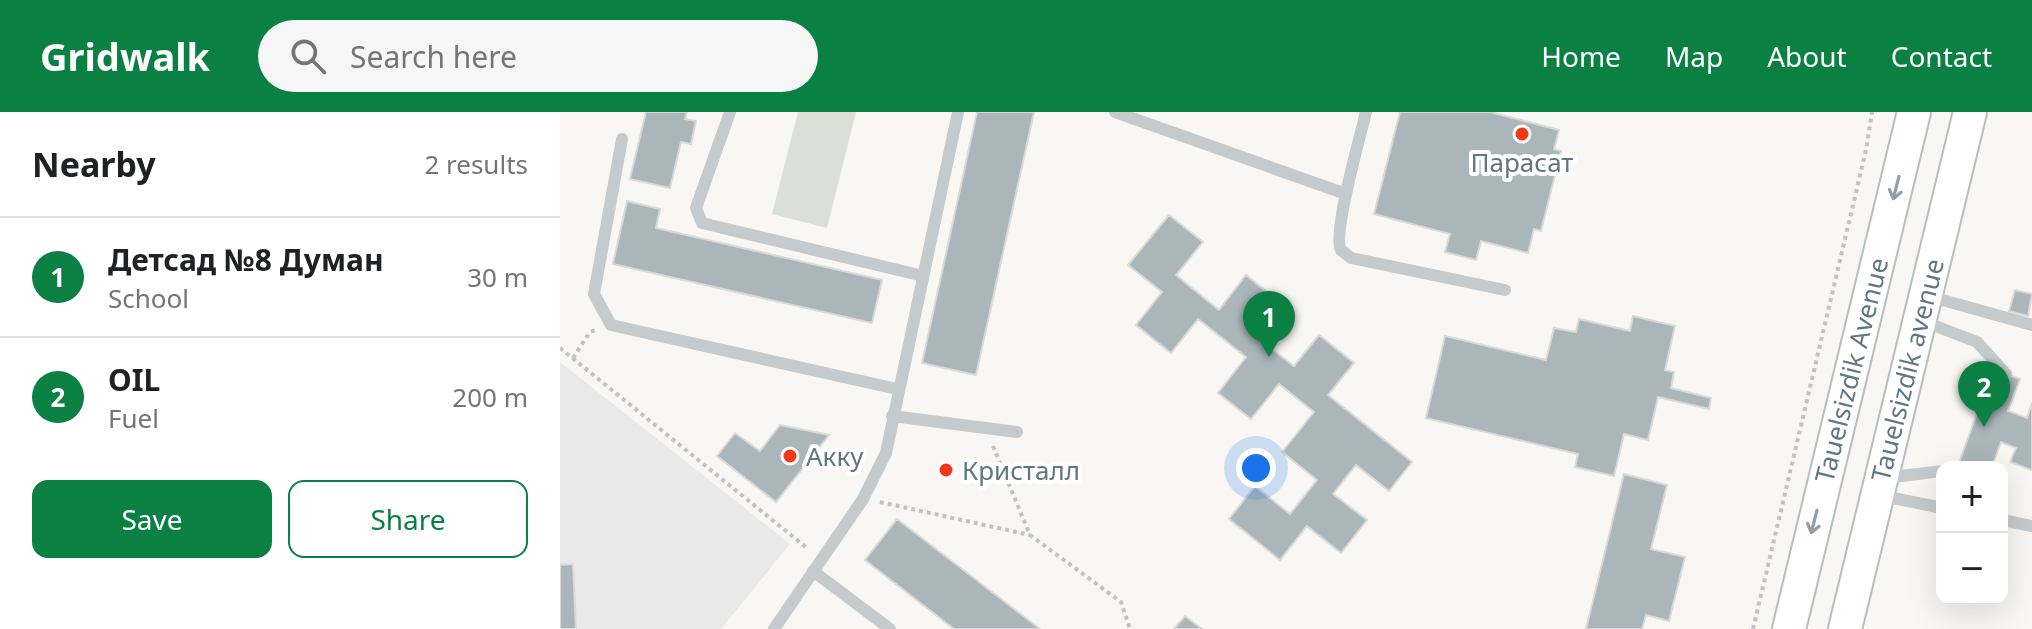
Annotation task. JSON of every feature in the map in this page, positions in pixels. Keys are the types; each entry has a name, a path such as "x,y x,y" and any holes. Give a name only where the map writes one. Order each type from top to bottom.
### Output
{"main road":[{"name":"Tauelsizdik Avenue","path":"1789,629 1914,112"},
{"name":"Tauelsizdik avenue","path":"1845,629 1970,112"}],"lane":[{"path":"730,112 696,208 702,223 923,276"},
{"path":"774,629 863,499 886,453 897,389 958,112"},
{"path":"1115,112 1346,194"},
{"path":"1366,112 1338,237 1341,250 1351,258 1505,290"},
{"path":"622,139 594,294 611,325 897,389"},
{"path":"1922,307 2032,325"},
{"path":"1922,307 1977,342 2006,374"},
{"path":"892,416 1017,432"},
{"path":"1880,487 1936,473"},
{"path":"1880,487 1936,506"},
{"path":"2008,521 2032,526"},
{"path":"813,571 890,629"}],"path":[{"path":"1753,629 1866,150 1872,112"},
{"path":"573,358 590,332 611,325"},
{"path":"560,348 822,560"},
{"path":"986,429 1030,535"},
{"path":"863,499 1030,535 1121,602 1130,629"}],"shaded area":[{"path":"798,112 856,112 827,228 772,214"},
{"path":"560,362 790,544 721,629 560,629"}],"building":[{"path":"646,112 687,112 685,119 696,121 691,144 681,142 670,188 630,179"},
{"path":"977,112 1034,112 976,375 922,363"},
{"path":"1400,112 1490,112 1559,130 1554,149 1561,151 1541,231 1534,229 1528,253 1481,241 1476,260 1445,252 1450,234 1374,214"},
{"path":"627,201 660,209 656,228 882,280 872,323 613,264"},
{"path":"1169,215 1203,242 1176,275 1219,310 1246,275 1278,301 1252,334 1294,366 1319,335 1354,363 1328,395 1412,462 1389,491 1356,465 1333,494 1367,520 1341,553 1307,526 1280,560 1229,519 1255,486 1290,514 1317,480 1282,452 1314,412 1279,384 1251,419 1218,393 1246,357 1198,319 1171,353 1136,325 1162,292 1128,265"},
{"path":"2015,290 2032,294 2028,316 2009,311"},
{"path":"1633,316 1675,326 1665,370 1674,372 1671,388 1711,398 1709,409 1658,397 1648,440 1624,434 1614,476 1575,467 1578,454 1426,418 1445,336 1546,360 1554,328 1576,332 1579,319 1630,331"},
{"path":"1993,369 2020,379 2008,411 2027,418 2032,403 2032,470 2010,462 2016,448 2001,442 1994,461 1960,461"},
{"path":"780,425 829,435 776,502 717,456 735,433 760,451"},
{"path":"1624,474 1667,485 1651,549 1685,557 1669,621 1646,615 1642,629 1586,629"},
{"path":"897,519 1040,629 954,629 865,560"},
{"path":"573,564 576,629 560,629 560,565"},
{"path":"1185,616 1202,629 1174,629"}],"place":[{"name":"Парасат","path":"1522,134"},
{"name":"Детсад №8 Думан","path":"1269,357"},
{"name":"OIL","path":"1984,427"},
{"name":"Акку","path":"790,456"},
{"name":"Кристалл","path":"946,470"}]}
